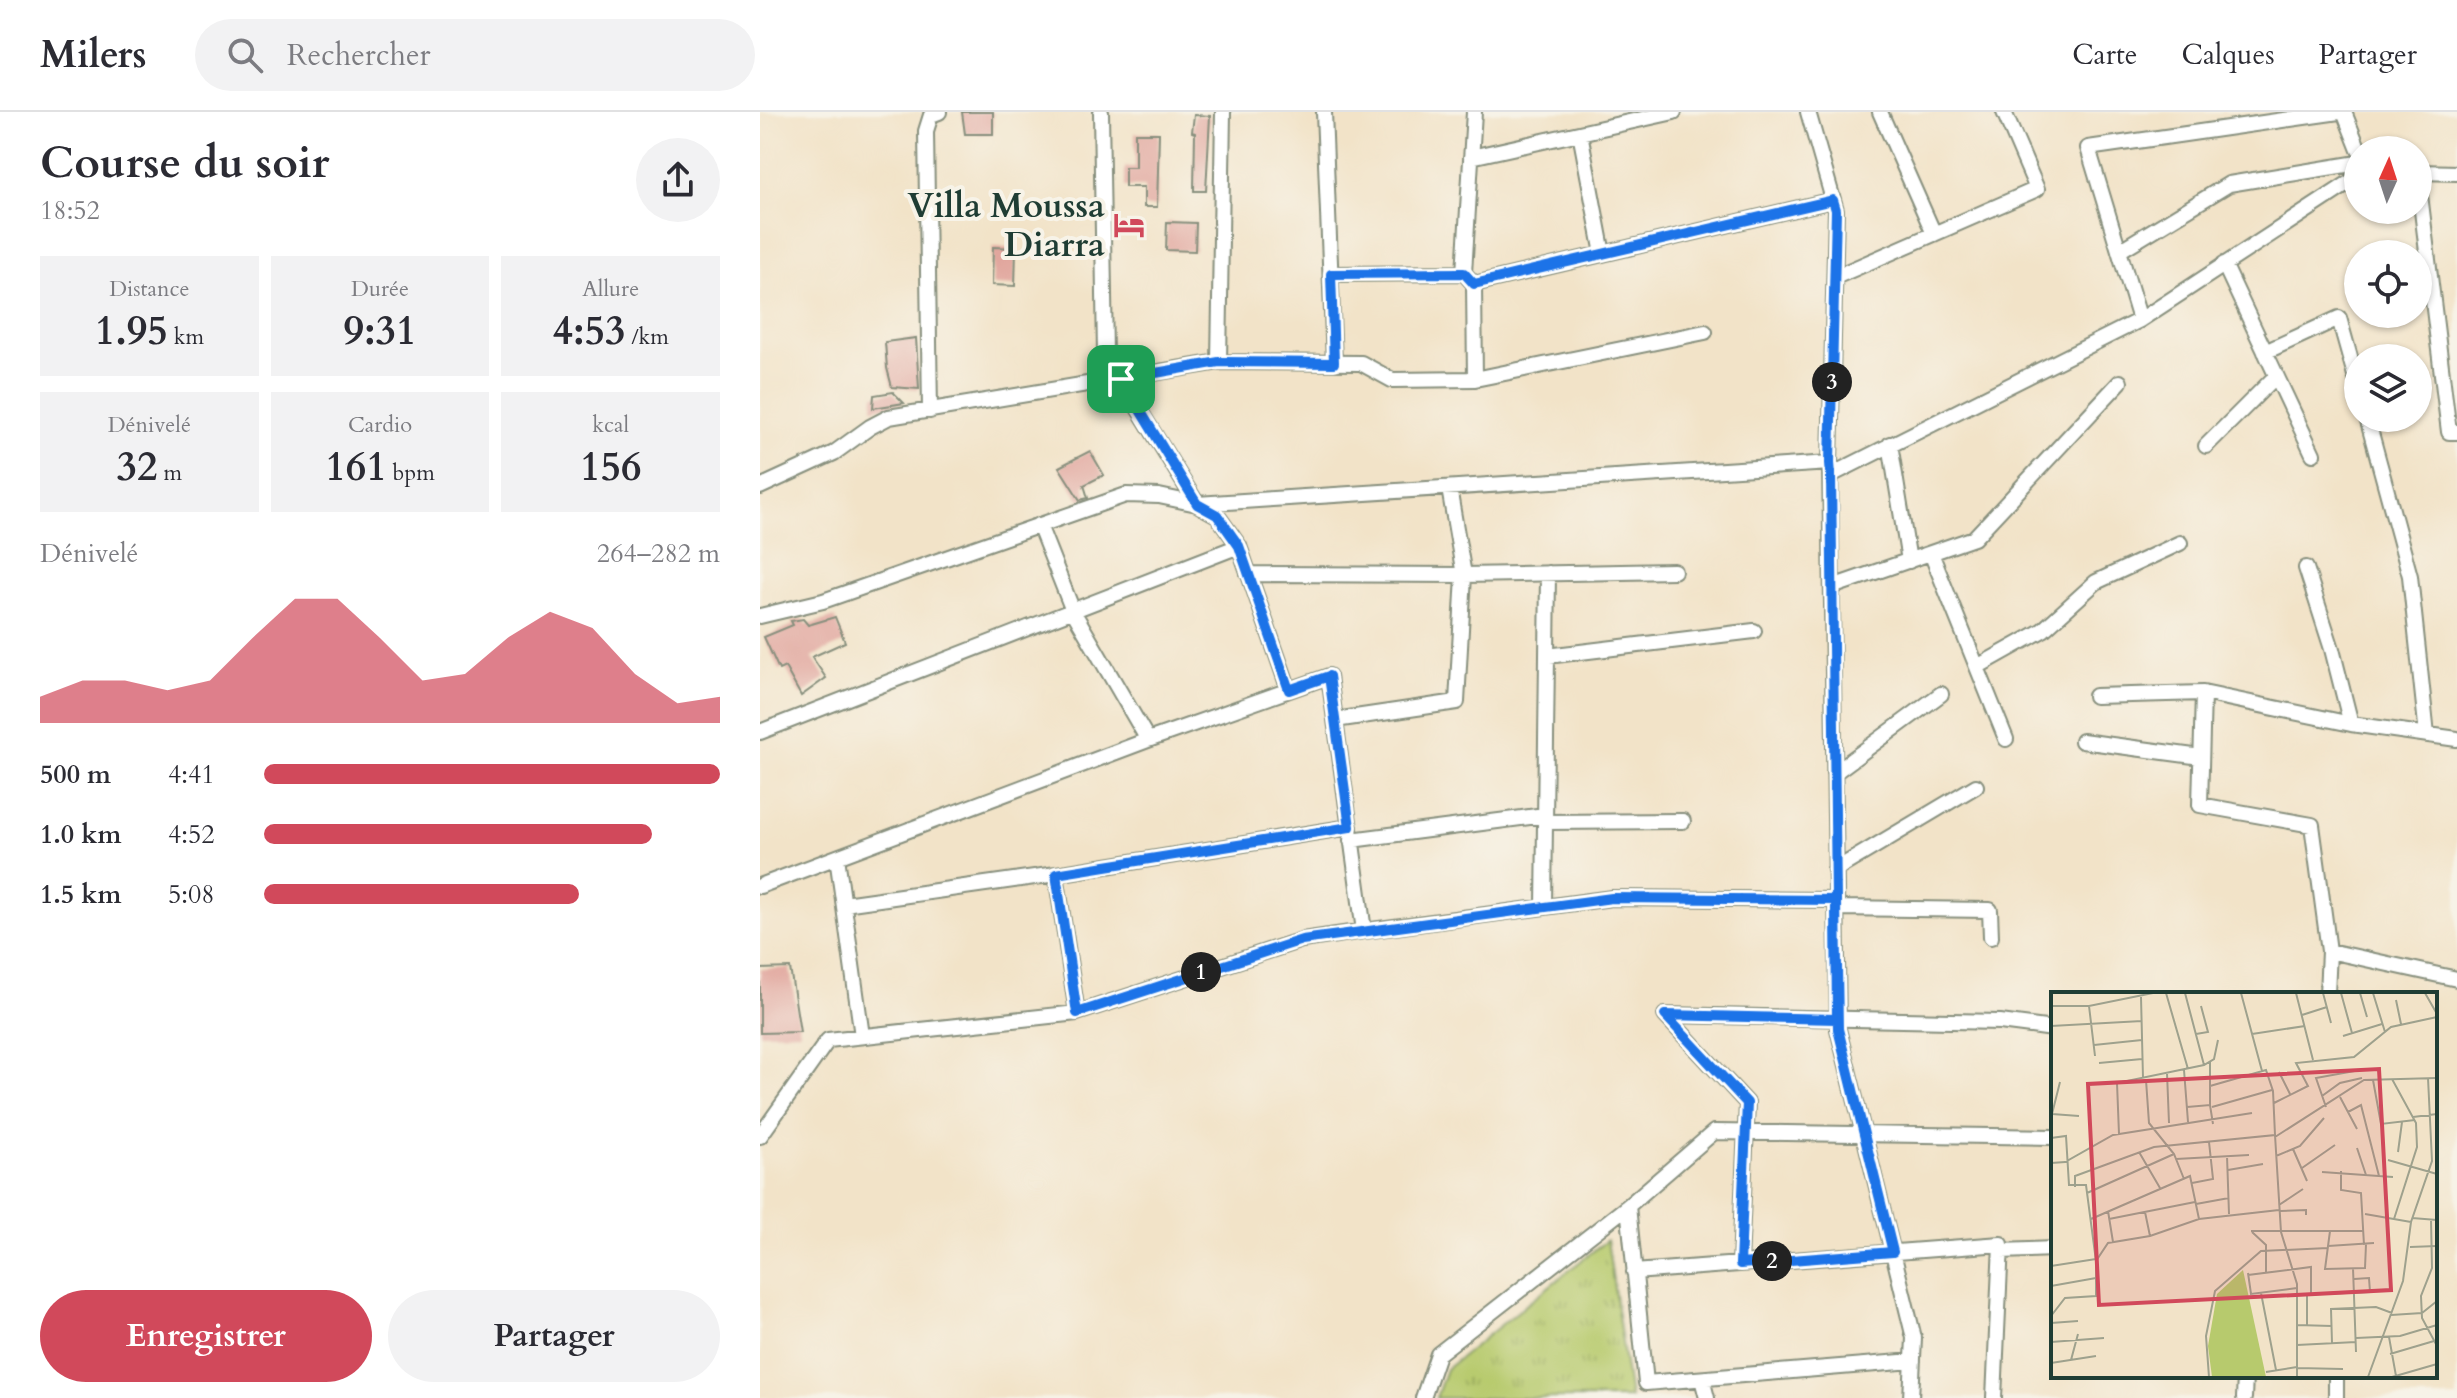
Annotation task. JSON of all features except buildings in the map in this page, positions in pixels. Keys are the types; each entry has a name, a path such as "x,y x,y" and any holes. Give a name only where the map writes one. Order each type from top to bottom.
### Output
{"street":[{"path":"930,411 926,131 931,115 939,112"},
{"path":"1101,112 1105,354 1197,504 1217,515 1239,546 1289,690"},
{"path":"1219,362 1223,112"},
{"path":"1324,112 1334,363"},
{"path":"1474,112 1469,278 1475,379"},
{"path":"1471,157 1674,112"},
{"path":"1808,112 1836,210 1830,469 1837,1019 1914,1338 1911,1398"},
{"path":"1880,112 1934,234"},
{"path":"1835,277 2037,189 2004,112"},
{"path":"2140,320 2088,148 2341,112 2352,136"},
{"path":"1580,133 1603,254"},
{"path":"2119,251 2229,184 2344,165"},
{"path":"2432,174 2457,173"},
{"path":"760,616 823,601 1126,495 1159,496 1197,504 1830,469 1890,444 2140,320 2344,186"},
{"path":"1331,274 1469,278 1603,254 1833,200"},
{"path":"2424,224 2449,432 2457,432"},
{"path":"2224,264 2313,454"},
{"path":"2265,352 2339,318 2346,344"},
{"path":"760,487 834,453 889,417 1219,362 1361,363 1392,380 1475,379 1705,332"},
{"path":"2206,446 2276,376"},
{"path":"1832,587 1974,538 2120,382"},
{"path":"2371,432 2410,576 2427,735"},
{"path":"1890,444 1909,561"},
{"path":"1335,720 1457,702 1464,575 1449,488"},
{"path":"1039,525 1073,611 1148,740"},
{"path":"1977,667 2043,630 2096,582 2180,543"},
{"path":"760,732 1239,546"},
{"path":"1931,553 2006,739"},
{"path":"2306,568 2332,649 2351,724"},
{"path":"1248,574 1464,575 1674,571"},
{"path":"1544,907 1548,573"},
{"path":"1547,656 1754,631"},
{"path":"760,886 1148,740 1329,676 1364,931"},
{"path":"2095,696 2203,693 2351,724 2457,739"},
{"path":"2203,693 2200,805 2312,825 2329,951 2327,992"},
{"path":"1834,773 1941,694"},
{"path":"2082,741 2201,757"},
{"path":"1835,870 1976,786"},
{"path":"844,904 1351,834 1545,819 1683,821"},
{"path":"837,857 862,1036"},
{"path":"1056,874 1077,1013"},
{"path":"760,1136 828,1040 1077,1013 1302,940 1612,898 1990,910 1991,937"},
{"path":"2329,951 2457,979"},
{"path":"1740,1264 1747,1103 1665,1015 2000,1022 2051,1029"},
{"path":"1423,1398 1438,1354 1628,1206 1714,1132 2051,1137"},
{"path":"1628,1206 1646,1383 1913,1361"},
{"path":"1634,1272 2001,1244 1994,1398"},
{"path":"2001,1251 2051,1249"},
{"path":"2244,1398 2245,1378"},
{"path":"1702,1379 1707,1398"}],"green space":[{"path":"1607,1240 1630,1398 1436,1398 1446,1369"}],"place":[{"name":"Villa Moussa Diarra","path":"1129,225"}],"route":[{"path":"1121,379 1197,504 1217,515 1239,546 1289,690 1329,676 1350,827 1056,874 1077,1013 1302,940 1612,898 1836,900 1838,1029 1893,1252 1740,1264 1747,1103 1665,1015 1837,1019 1836,900 1831,475 1830,463 1836,210 1833,200 1474,284 1464,273 1331,274 1334,363 1219,362 1121,379"}]}
